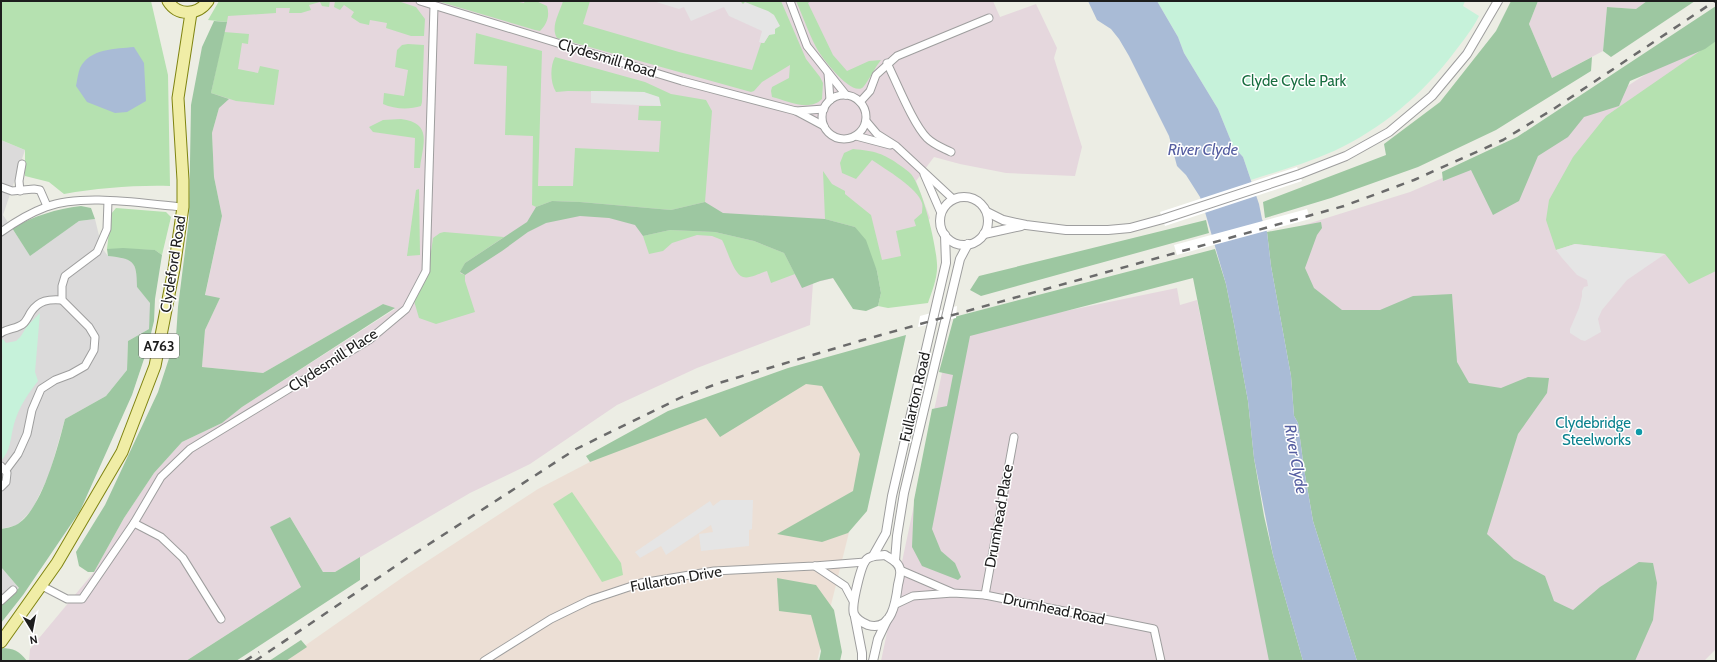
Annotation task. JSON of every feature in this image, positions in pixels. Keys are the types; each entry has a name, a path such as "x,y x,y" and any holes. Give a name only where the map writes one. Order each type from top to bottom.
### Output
{"main road":[{"path":"168,1 176,10 191,13 198,11 208,1"},
{"name":"Clydeford Road","path":"1,642 42,586 122,452 155,366 174,269 182,207 183,180 178,98 191,13"}],"street":[{"name":"Clydesmill Road","path":"420,1 674,78 796,111 824,126"},
{"path":"790,1 807,46 846,95"},
{"path":"987,212 1002,220 1026,225 1066,230 1108,230 1130,228 1163,219 1300,174 1346,156 1390,132 1432,96 1467,54 1498,1"},
{"name":"Clydesmill Place","path":"42,586 67,598 82,599 134,523 161,477 190,449 369,340 406,309 426,271 434,6"},
{"path":"860,102 870,92 876,75 887,63 897,56 989,18"},
{"path":"887,63 926,138 936,145 951,152"},
{"path":"828,73 830,100"},
{"path":"846,95 856,98 864,107 866,121 864,127 856,136 850,139 836,138 827,131 822,120 824,109 830,100 835,97 846,95"},
{"name":"Clydesmill Road","path":"796,111 824,109"},
{"path":"866,121 877,134 896,146 953,199"},
{"path":"856,136 896,146"},
{"path":"20,191 19,181 22,164"},
{"path":"922,170 941,213"},
{"path":"1,187 12,191 34,189 40,190 47,206"},
{"path":"968,197 981,203 987,212 988,219 984,234 980,239 968,244 955,243 945,235 940,221 941,213 953,199 968,197"},
{"path":"1,232 14,222 47,206 75,201 108,201 182,207"},
{"path":"62,300 62,286 66,276 97,252 107,229 108,201"},
{"path":"984,234 1026,225"},
{"name":"Fullarton Road","path":"873,556 886,533 892,496 946,264 945,235"},
{"name":"Fullarton Road","path":"895,561 897,536 904,493 960,259 968,244"},
{"path":"1,333 7,329 17,327 24,323 33,309 41,302 52,299 62,300 89,327 95,338 94,350 85,366 71,374 55,380 41,389 32,410 27,434 18,454 3,468 7,473 6,482 1,487"},
{"name":"Drumhead Place","path":"985,594 1014,437"},
{"path":"134,523 161,537 183,558 221,619"},
{"path":"862,661 853,601 865,562 873,556 885,555 895,561 900,570 896,604 878,639 872,661"},
{"name":"Fullarton Drive","path":"484,661 551,618 590,600 641,582 714,571 865,562"},
{"path":"814,566 845,586 853,601"},
{"path":"900,570 953,592"},
{"path":"1,601 13,590"},
{"path":"896,604 913,596 953,592"},
{"name":"Drumhead Road","path":"953,592 985,594 1154,629 1161,661"},
{"path":"854,614 860,621 869,625 878,626 887,620"}],"shaded area":[{"path":"230,1 993,1 1000,17 1036,4 1057,48 1054,58 1082,147 1075,176 1006,173 934,157 916,181 930,218 919,234 906,261 813,283 810,325 697,368 617,405 530,464 470,493 335,572 323,572 290,517 271,527 301,587 186,661 29,661 30,649 94,572 124,518 154,473 182,442 222,423 242,407 395,309 383,304 263,373 202,367 205,330 220,298 205,296 222,216 214,177 212,133 219,108 211,93"},
{"path":"653,1 740,1 743,4 745,2 768,11 774,15 780,26 775,29 775,34 769,35 764,43 759,42 762,31 729,16 724,7 691,21 684,7 679,9"},
{"path":"1538,1 1647,1 1636,9 1607,7 1603,51 1552,78 1529,24"},
{"path":"1716,29 1716,649 1704,661 1366,661 1272,235 1410,192 1570,123"},
{"path":"591,91 644,92 659,97 661,106 591,103"},
{"path":"1,140 25,150 3,215 30,255 79,221 95,219 102,248 108,256 125,258 133,262 137,274 137,287 151,303 149,329 128,341 127,370 106,396 65,419 49,475 32,510 17,525 1,529"},
{"path":"1575,244 1665,254 1627,280 1602,310 1598,319 1601,332 1585,341 1570,333 1570,329 1579,308 1582,291 1584,287 1588,286 1587,280 1577,275 1556,250"},
{"path":"1177,288 1180,305 1197,300 1270,661 881,661 950,335"},
{"path":"810,368 868,456 817,661 283,661 406,575 538,489 663,424"},
{"path":"721,500 753,500 752,529 749,530 749,546 701,551 699,534 713,532 711,525 666,555 661,546 640,558 635,552 710,501 713,506"},
{"path":"1,567 19,588 1,602"}],"green space":[{"path":"1,1 151,1 168,75 170,186 117,187 64,194 49,182 25,176 25,150 1,140"},
{"path":"219,1 330,1 329,7 322,6 320,2 309,5 311,10 301,13 289,13 290,8 276,8 276,13 228,16 227,22 208,20"},
{"path":"335,1 398,1 416,7 425,19 424,36 411,36 386,28 387,23 370,20 369,25 360,23 351,17 354,12 344,5 340,10 334,7"},
{"path":"437,1 514,1 524,3 525,1 536,1 547,6 548,16 546,23 540,31"},
{"path":"563,1 590,1 583,24 679,52 752,70 761,43 764,43 769,35 740,1 781,1 806,59 823,83 822,99 817,103 805,105 791,103 772,97 772,87 789,78 790,65 762,82 754,91 751,92 557,38 555,34 555,24"},
{"path":"796,1 811,1 808,3 833,55 847,71 869,61 881,60 862,88 857,89 843,81 824,59 813,41"},
{"name":"Clyde Cycle Park","path":"1157,1 1465,1 1463,6 1479,16 1467,36 1441,69 1400,110 1368,132 1334,151 1251,180 1243,157 1233,146 1218,109 1184,53 1178,37"},
{"path":"1511,1 1538,1 1529,24 1552,78 1592,57 1591,71 1496,130 1418,167 1331,198 1265,218 1263,202 1386,155 1384,144 1440,102 1496,31"},
{"path":"1647,1 1695,1 1611,57 1603,51 1607,7 1636,9"},
{"path":"1716,6 1716,41 1705,49 1630,81 1619,106 1584,117 1568,137 1538,156 1519,201 1493,215 1471,170 1443,181 1442,172 1517,137"},
{"path":"214,21 227,22 211,93 229,99 219,108 212,133 214,177 222,216 205,295 220,298 205,330 202,367 263,373 383,304 395,308 242,407 222,423 182,442 154,473 124,518 94,572 88,572 79,566 76,552 105,505 158,392 176,337 178,307 189,219 191,105 202,47"},
{"path":"224,32 249,34 248,44 242,43 238,69 258,73 260,66 279,70 274,105 236,101 211,93"},
{"path":"476,33 542,51 538,186 573,186 575,148 659,152 661,121 638,120 639,106 661,106 644,92 556,92 551,74 555,57 645,82 671,94 706,100 712,111 705,202 671,210 580,202 552,201 536,207 532,205 533,136 505,135 507,66 474,64"},
{"path":"1716,40 1716,271 1689,284 1665,254 1575,244 1556,250 1546,220 1549,200 1573,157 1606,116"},
{"path":"402,45 424,45 421,106 397,108 387,106 383,104 384,93 404,96 408,70 395,67 397,50"},
{"path":"401,119 411,121 418,125 422,130 424,143 420,168 414,168 415,138 373,132 369,127 383,120"},
{"path":"853,149 884,155 909,172 916,181 928,217 937,264 937,274 928,303 888,308 878,306 881,293 877,271 855,227 825,219 823,171 832,184 845,191 845,194 871,215 882,260 901,256 896,231 916,226 914,220 922,213 922,203 914,191 900,179 872,160 856,179 842,173 840,163 844,153"},
{"path":"419,189 420,255 407,256 416,190"},
{"path":"552,201 671,210 705,202 723,213 825,219 855,227 866,240 877,271 881,293 878,306 866,311 853,309 833,278 802,288 784,253 754,241 715,232 670,230 643,236 635,225 609,218 580,216 546,223 528,232 465,275 460,272 465,263 527,222 536,207"},
{"path":"81,206 91,208 95,219 79,221 30,256 12,228 45,214"},
{"path":"116,208 166,212 171,217 162,255 155,250 107,249 111,214"},
{"path":"1206,220 1209,233 981,296 970,290 979,276"},
{"path":"1321,222 1322,228 1317,235 1305,268 1314,288 1342,310 1380,310 1413,296 1452,294 1457,362 1469,383 1501,388 1528,377 1549,378 1547,393 1518,434 1487,534 1514,559 1545,576 1554,601 1573,610 1600,587 1639,562 1653,563 1657,583 1653,620 1635,661 1357,661 1313,521 1298,423 1294,416 1291,376 1271,266 1267,232"},
{"path":"670,230 715,232 754,241 784,253 795,274 771,283 767,271 752,277 743,277 734,267 722,240 712,236 697,235 672,243 663,251 649,254 643,236"},
{"path":"444,232 504,237 465,263 460,273 465,275 465,281 475,312 436,324 419,318 414,301 422,286 427,271 433,238"},
{"path":"123,248 155,250 162,255 155,299 154,321 147,350 132,395 80,511 23,595 1,623 1,602 19,588 1,567 1,529 16,525 25,518 34,506 48,477 65,419 106,396 127,370 128,341 149,329 150,303 137,287 136,271 132,262 123,258 108,256 107,249"},
{"path":"1215,249 1226,284 1234,324 1248,401 1254,458 1264,516 1273,555 1303,661 1269,661 1193,278 970,336 932,529 941,551 955,563 961,577 958,580 922,566 912,547 914,500 932,409 947,406 953,375 939,372 954,317"},
{"path":"40,313 35,372 38,381 18,412 7,453 1,461 1,341 3,339 6,343 16,341 27,326"},
{"path":"906,335 867,511 848,533 822,542 777,534 853,491 860,454 822,386 806,384 720,437 706,418 590,462 586,456 668,411 788,368"},
{"path":"572,492 621,563 623,575 602,582 553,504"},
{"path":"290,517 323,572 335,572 360,557 360,580 236,661 186,661 301,587 270,527"},
{"path":"777,578 816,585 834,610 842,652 840,661 819,661 821,651 811,615 779,611"},
{"path":"301,640 307,647 286,661 269,661"},
{"path":"1,648 16,651 27,661 1,661"}],"water":[{"name":"River Clyde","path":"1088,1 1157,1 1178,37 1184,53 1218,109 1233,146 1243,157 1267,232 1271,266 1291,376 1294,416 1298,423 1313,521 1357,661 1303,661 1273,555 1254,458 1248,401 1234,324 1226,284 1205,212 1200,197 1186,175 1177,166 1169,136 1129,56 1111,29 1097,20"},
{"path":"134,47 144,63 146,101 127,112 115,113 87,102 76,86 79,70 84,61 97,53 104,51"}],"pier":[{"path":"1297,167 1302,181 1165,226 1160,212"},
{"path":"1307,209 1310,219 1177,255 1174,245"},
{"path":"957,306 956,318 918,327 920,316"}],"railway":[{"path":"255,661 409,557 576,449 682,397 719,383 863,340 1344,206 1414,180 1503,140 1555,108 1715,1"},
{"path":"245,661 259,652"}],"place":[{"name":"Clydebridge Steelworks","path":"1639,432"}]}
